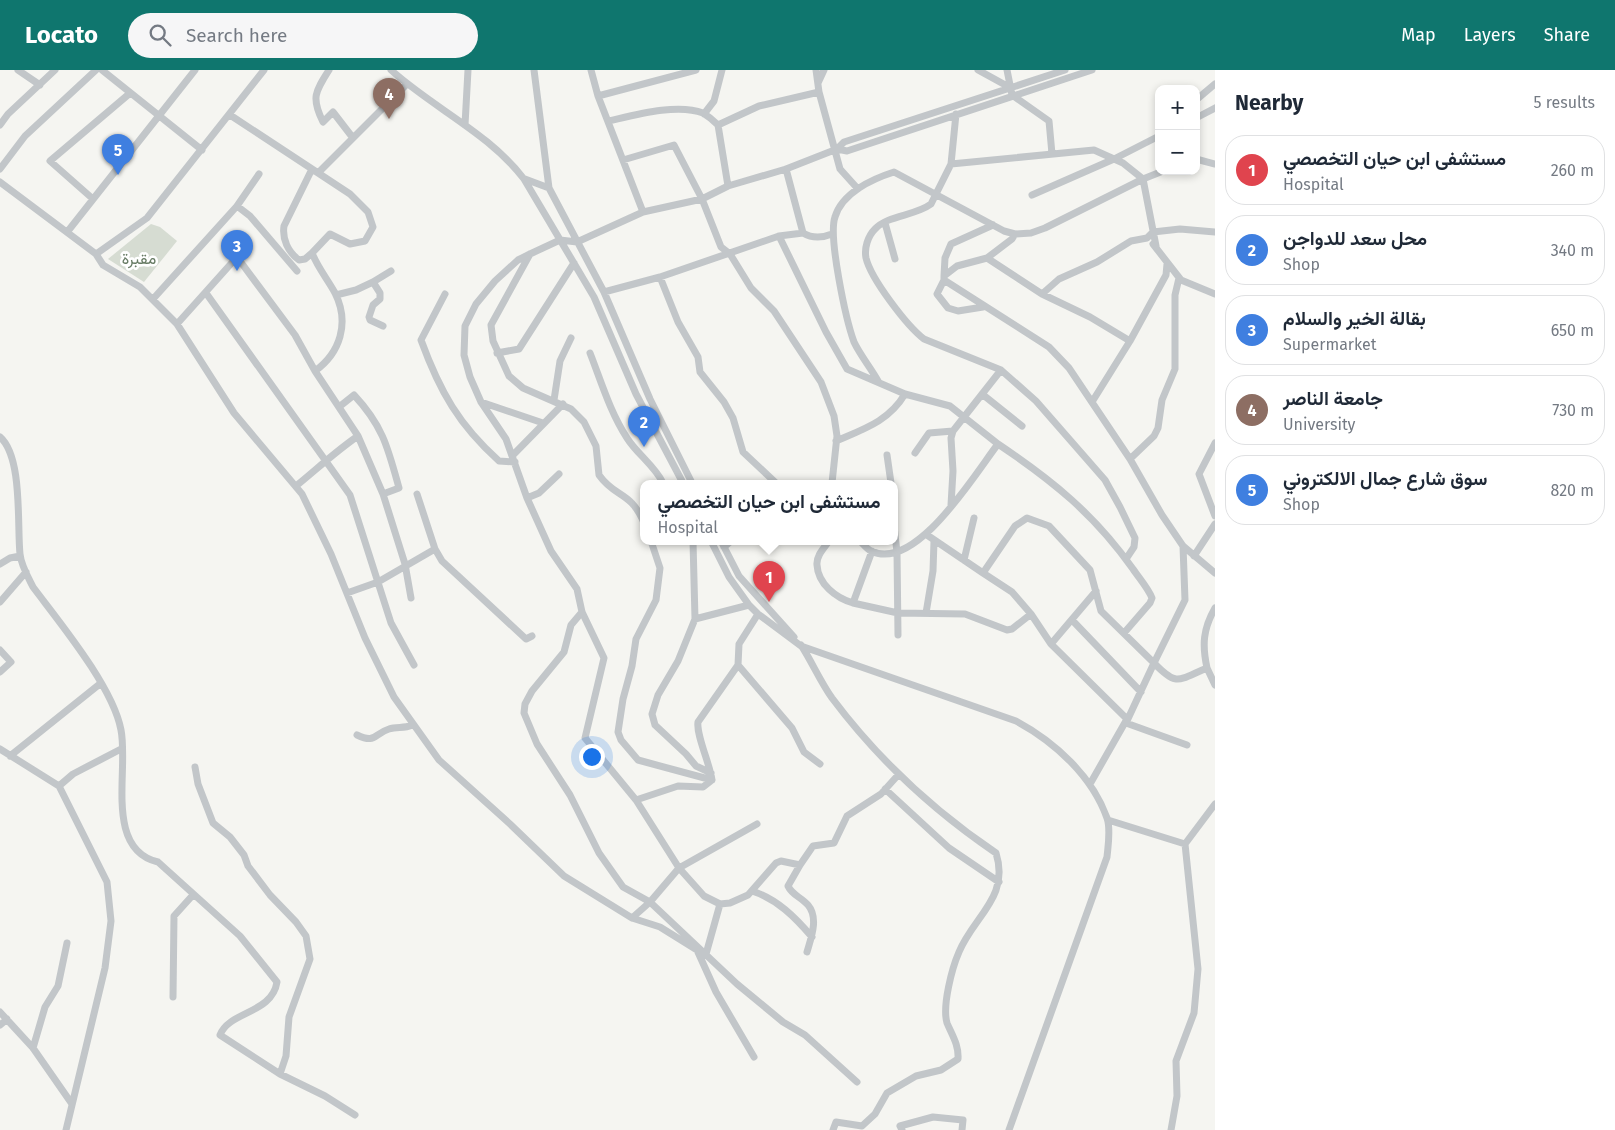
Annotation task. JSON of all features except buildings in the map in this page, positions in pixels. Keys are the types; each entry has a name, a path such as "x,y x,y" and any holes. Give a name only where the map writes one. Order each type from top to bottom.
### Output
{"street":[{"path":"18,70 40,85"},
{"path":"0,125 8,114 55,70"},
{"path":"0,169 25,136 96,70"},
{"path":"102,70 158,117 202,150"},
{"path":"68,232 194,70"},
{"path":"96,254 147,218 264,70"},
{"path":"329,70 315,94 315,106 322,122 333,112 353,138"},
{"path":"390,70 406,84 465,125 513,164 524,179 594,296 636,394 680,480"},
{"path":"465,125 468,70"},
{"path":"534,70 548,188 604,292 650,399 690,480"},
{"path":"591,70 598,96 643,212"},
{"path":"598,96 696,70"},
{"path":"704,114 714,101 722,70"},
{"path":"816,70 818,92 842,174 858,189"},
{"path":"817,83 824,70"},
{"path":"978,70 1009,87"},
{"path":"1007,70 1012,95 1049,121 1052,154"},
{"path":"800,865 776,863 748,895 730,903 720,904 704,896 680,868 636,800 585,738 604,658 582,612 577,589 551,551 527,498 506,439 481,402 464,355 465,326 476,304 495,281 518,260 560,240 578,242 643,212 702,199 728,186 786,169 835,149 844,142 1064,70"},
{"path":"835,149 847,151 1078,72 1092,70"},
{"path":"230,115 315,170 350,194 368,212 373,227 370,235 358,244 350,244 330,234 306,259 299,260 288,246 283,235 284,226 315,170 353,138 406,84"},
{"path":"1200,97 1215,84"},
{"path":"718,125 759,106 818,92"},
{"path":"93,199 50,161 130,94"},
{"path":"1200,116 1215,108"},
{"path":"608,121 647,112 689,109 704,114 718,125 728,186"},
{"path":"956,114 951,164 937,195 926,208 885,223 872,232 866,250 866,257 870,268 911,328 924,339 1001,370 1036,401 1105,480 1135,538 1136,544 1126,559"},
{"path":"1032,195 1114,160 1155,138"},
{"path":"623,160 674,145 702,199 721,247 730,254 751,288 774,311 820,382 834,416 836,441 832,480"},
{"path":"951,164 1094,150 1114,160 1143,179 1156,246"},
{"path":"1200,160 1215,164"},
{"path":"786,169 804,233"},
{"path":"878,381 854,342 832,234 835,217 844,201 858,189 894,172 994,225 1015,234 1031,233 1045,228 1155,174"},
{"path":"153,299 237,206 259,174"},
{"path":"524,179 548,188"},
{"path":"0,182 96,254 103,265 140,287 177,324 234,413 296,486 331,554 365,638 390,688 412,725 439,760 564,876 632,918 660,927 697,950 716,992 754,1057"},
{"path":"237,206 250,216 257,228 297,271"},
{"path":"885,223 895,259"},
{"path":"984,307 958,311 948,308 937,294 944,278 945,258 951,244 994,225"},
{"path":"1042,294 1059,279 1097,262 1131,241 1147,238 1153,232 1180,229 1215,232"},
{"path":"604,292 660,277 779,236 804,233 810,237 818,238 832,234"},
{"path":"944,278 957,266 987,258 1015,234"},
{"path":"779,236 826,332 847,369 905,394 950,406 1074,500 1126,559 1152,598 1124,633"},
{"path":"1147,238 1156,246 1167,264 1179,278 1215,294"},
{"path":"312,253 336,295 342,311 342,327 338,343 328,362 315,372"},
{"path":"530,254 491,325 497,353 509,376 523,388 563,404 584,422 596,446 598,475 612,488 628,497 640,514"},
{"path":"177,324 237,257 295,335 315,372 358,436 383,494 405,564 411,598"},
{"path":"987,258 1042,294 1130,341"},
{"path":"497,353 519,349 574,263"},
{"path":"1092,402 1130,341 1166,275 1167,264"},
{"path":"336,295 356,290 391,271"},
{"path":"660,277 678,322 698,357 700,372 724,402 733,418 743,452 773,480"},
{"path":"944,278 984,307 1049,347 1069,368 1130,459 1162,515 1183,546 1215,573"},
{"path":"1130,459 1154,436 1158,428 1162,400 1175,369 1175,295 1179,278"},
{"path":"373,282 380,293 380,299 369,317 370,320 383,326"},
{"path":"206,293 350,495 391,623 414,665"},
{"path":"445,294 422,340 429,362 453,411 474,438 499,462 514,459 543,423 563,404"},
{"path":"554,400 560,362 570,338"},
{"path":"590,353 611,407 626,436 650,463 661,480"},
{"path":"951,506 953,470 951,438 953,431 1001,370"},
{"path":"836,441 878,422 897,408 905,394"},
{"path":"982,394 1022,426"},
{"path":"339,407 354,396 372,414 381,431 398,488 383,494"},
{"path":"481,402 543,423"},
{"path":"915,453 929,433 953,431"},
{"path":"296,486 326,462 335,451 358,436"},
{"path":"0,437 9,452 18,492 20,556 26,572 34,587 101,683 117,715 122,731 124,827 133,849 146,859 158,862 192,896 240,936 277,982 275,993 270,1000 227,1026 220,1035 280,1074 325,1096 356,1115"},
{"path":"1215,443 1199,474 1215,516"},
{"path":"865,545 872,551 889,554 897,552 927,535 998,444"},
{"path":"887,455 891,480"},
{"path":"527,498 539,493 559,474"},
{"path":"417,494 435,549 442,561 526,639 532,636"},
{"path":"964,560 974,518"},
{"path":"984,573 1015,526 1028,518 1049,526 1090,570 1101,611 1154,663 1173,680 1207,668"},
{"path":"1194,556 1215,524"},
{"path":"927,535 1012,592 1051,644 1125,717 1126,723"},
{"path":"926,612 933,570 934,541"},
{"path":"652,545 660,568 656,600 636,639 618,732 621,740 638,760 711,776"},
{"path":"693,545 695,619 678,661 658,695 652,714 655,725 696,766 711,776"},
{"path":"713,545 729,577 749,605 801,646 1000,714 1038,733 1066,757 1090,784 1108,820 1107,857 1009,1130"},
{"path":"723,545 739,576 801,646 832,696 900,774 933,804 996,853 1000,867 998,882 989,907 959,952 948,992 945,1011 959,1049 958,1058 941,1070 916,1076 887,1093 875,1114 862,1126 836,1122 833,1130"},
{"path":"826,545 820,553 816,564 820,578 840,599 898,613 965,614 1007,630 1012,629 1030,614"},
{"path":"896,545 898,635"},
{"path":"1090,784 1126,723 1185,600 1183,546"},
{"path":"347,592 378,582 405,564 435,549"},
{"path":"853,603 872,551"},
{"path":"0,564 10,558 20,556"},
{"path":"0,602 26,572"},
{"path":"1051,644 1096,591"},
{"path":"695,619 749,605"},
{"path":"1215,608 1208,620 1203,636 1207,668 1215,685"},
{"path":"582,612 571,625 564,652 532,691 525,704 524,713 537,744 570,795 599,853 622,886 650,902 737,984 783,1022 804,1035 857,1082"},
{"path":"711,776 697,727 698,722 738,665 739,644 758,614"},
{"path":"1072,620 1141,692"},
{"path":"0,650 11,662 0,672"},
{"path":"738,665 792,728 804,752 820,764"},
{"path":"10,756 101,683"},
{"path":"1126,723 1187,744"},
{"path":"356,735 365,739 374,739 386,730 405,728 412,725"},
{"path":"0,749 59,786 107,882 111,921 105,968 66,1130"},
{"path":"59,786 73,774 122,749"},
{"path":"195,767 198,784 213,822 230,837 244,855 248,866 270,895 296,922 306,936 310,959 289,1017 286,1056 280,1074"},
{"path":"807,952 814,932 808,906 791,893 788,886 813,846 834,842 847,816 886,789 900,774"},
{"path":"636,800 678,786 702,787 711,776"},
{"path":"886,789 949,848 998,882"},
{"path":"1171,1130 1177,1096 1176,1062 1194,1013 1198,969 1185,844 1215,804"},
{"path":"1108,820 1185,844"},
{"path":"632,918 650,902 680,868 757,824"},
{"path":"752,890 764,895 792,915 812,937"},
{"path":"173,998 174,916 192,896"},
{"path":"706,954 720,904"},
{"path":"33,1048 45,1007 58,986 67,943"},
{"path":"0,1012 33,1048 72,1104"},
{"path":"0,1026 7,1019"},
{"path":"902,1130 900,1126 933,1117 963,1120 962,1130"}],"green space":[{"name":"مقبرة","path":"151,224 160,227 177,241 144,282 108,259"}],"place":[{"name":"جامعة الناصر","path":"389,119"},
{"name":"سوق شارع جمال الالكتروني","path":"118,175"},
{"name":"بقالة الخير والسلام","path":"237,271"},
{"name":"محل سعد للدواجن","path":"644,447"},
{"name":"مستشفى ابن حيان التخصصي","path":"769,602"}]}
